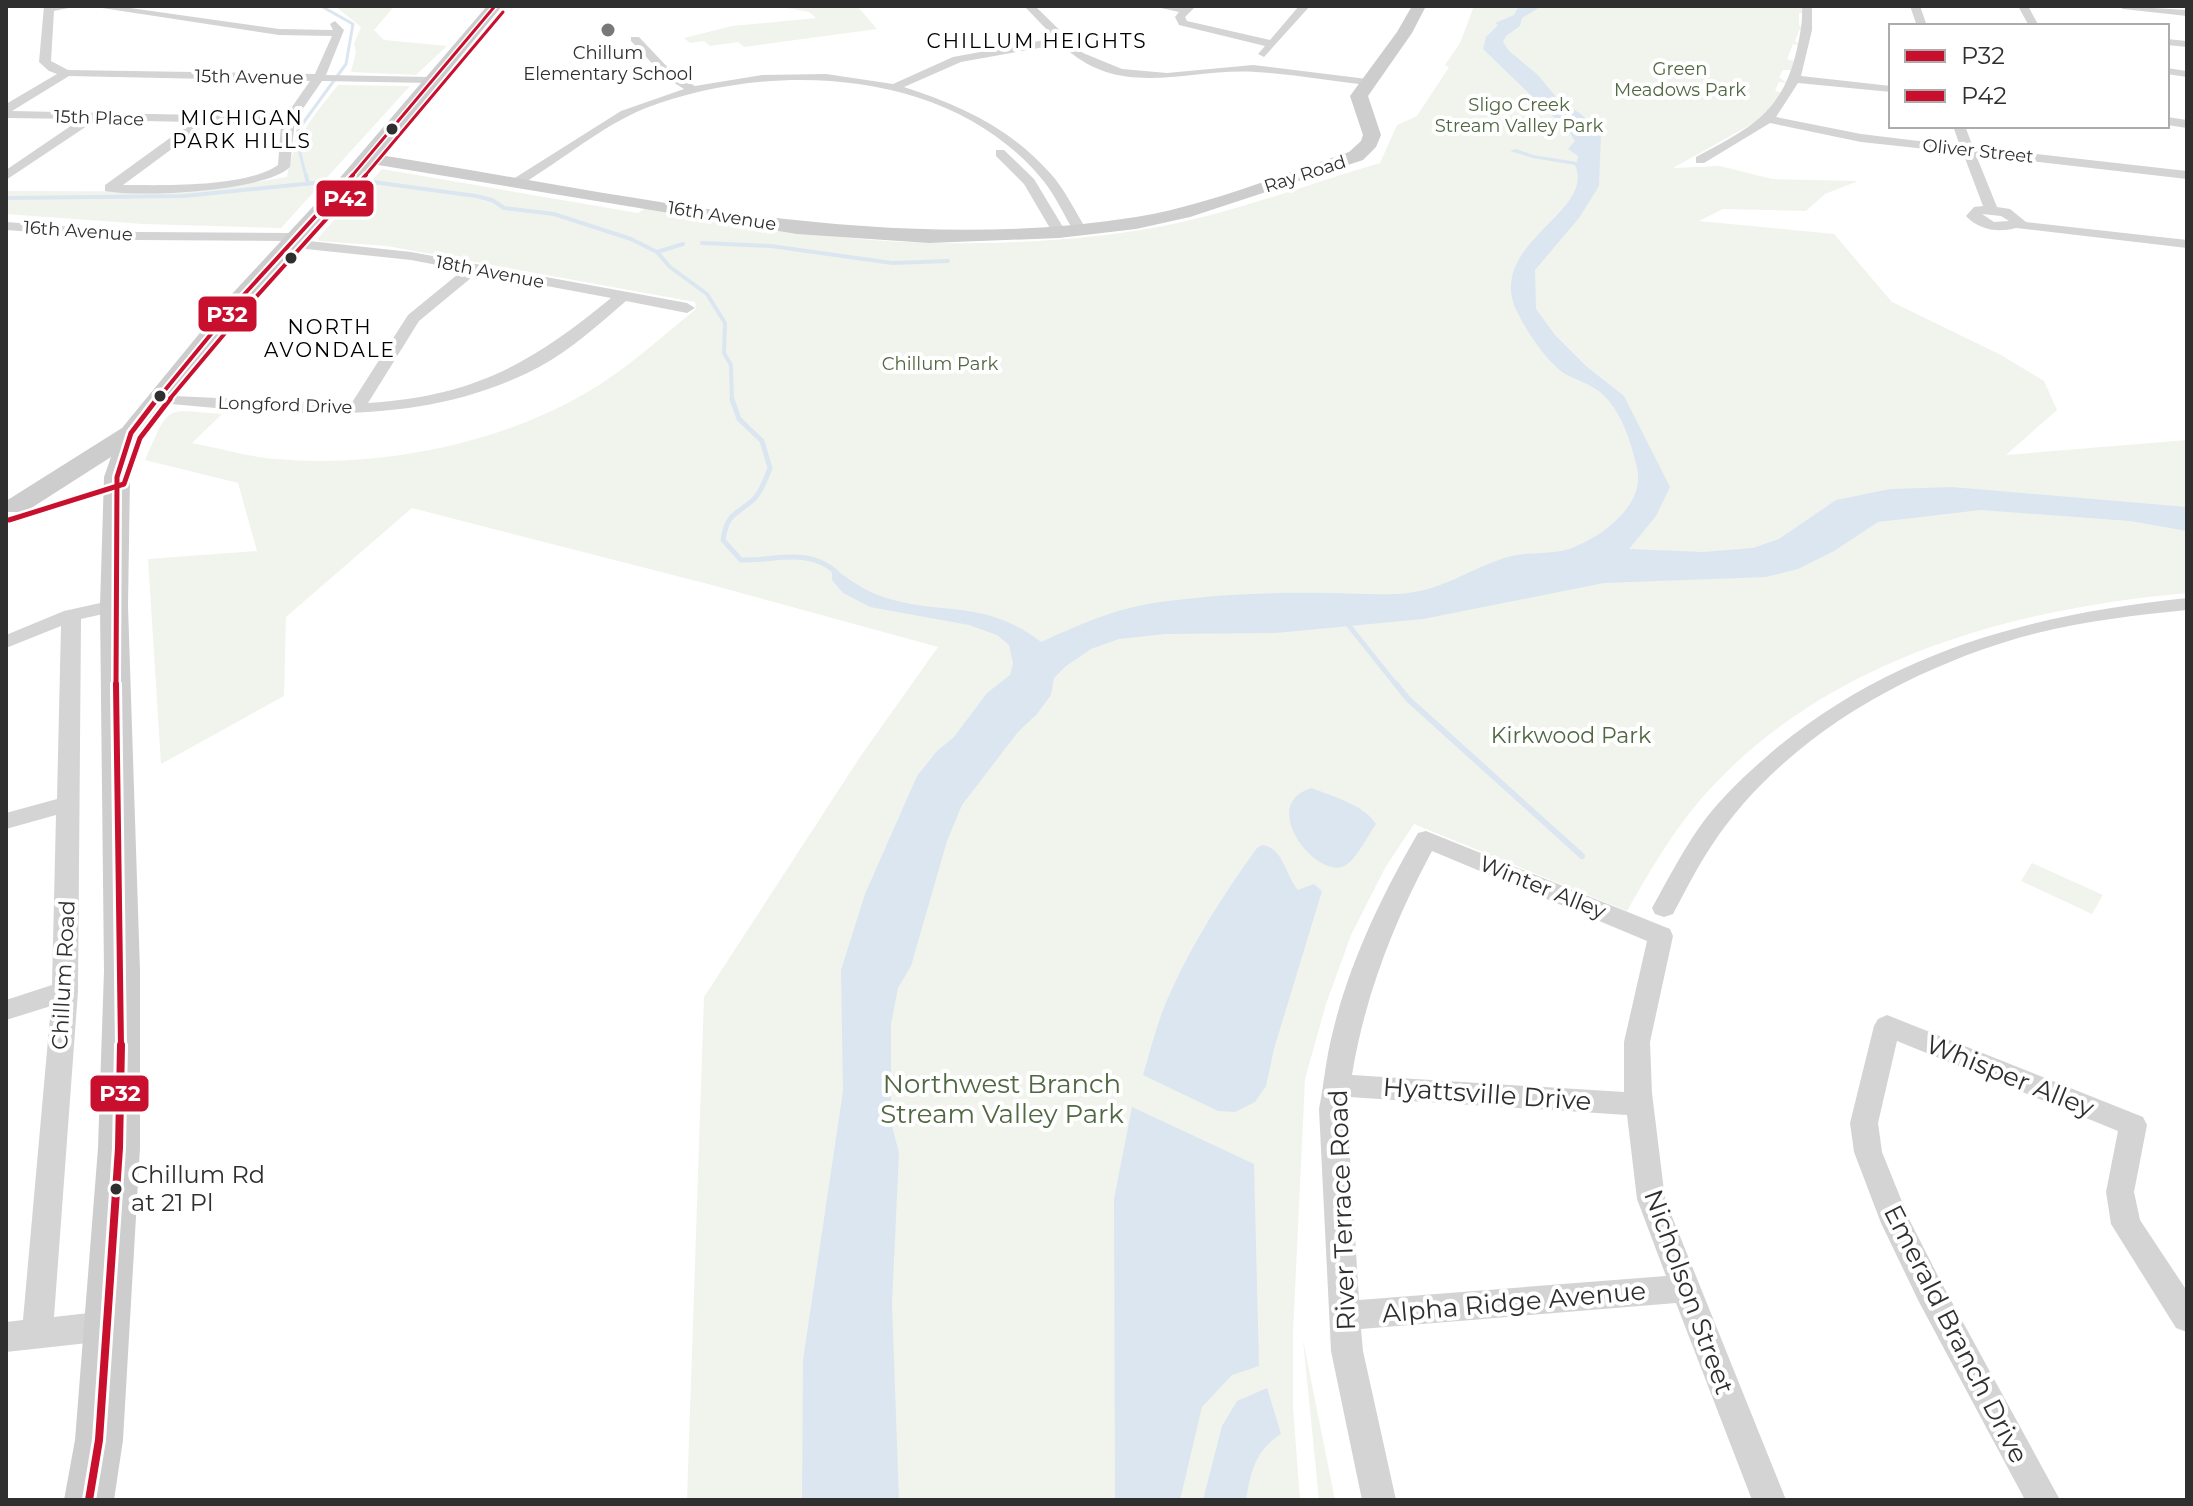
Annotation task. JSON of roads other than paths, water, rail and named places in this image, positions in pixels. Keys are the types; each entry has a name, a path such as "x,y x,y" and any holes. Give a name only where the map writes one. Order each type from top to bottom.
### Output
{"main road":[{"path":"89,1500 99,1440 119,1148 122,971 114,606 117,477 131,433 158,398 292,241 347,182 495,6"},
{"path":"1367,82 1404,33 1419,6"},
{"name":"Ray Road","path":"1080,230 1183,213 1356,156 1370,143 1372,135 1370,122 1359,100 1367,82"},
{"name":"16th Avenue","path":"367,158 826,231 929,237 1080,230"},
{"path":"11,509 131,433"},
{"path":"11,509 117,477"}],"street":[{"path":"67,73 53,69 45,62 49,8 73,6"},
{"path":"94,6 279,32 337,29 331,79 288,121 283,146 286,164 274,175 205,185 110,188 203,120"},
{"path":"1029,6 1079,55 1130,73 1167,76 1253,68 1367,82"},
{"path":"1157,6 1188,8"},
{"path":"1253,68 1305,6"},
{"path":"1700,160 1771,120 1786,100 1796,79 1808,22 1807,6"},
{"path":"2023,6 2035,24"},
{"path":"2123,6 2187,13"},
{"path":"1188,8 1179,19 1183,23 1272,44"},
{"path":"635,39 662,68 693,90"},
{"path":"897,86 922,72 965,57 1065,40"},
{"path":"6,112 67,73"},
{"name":"15th Avenue","path":"67,73 431,80"},
{"path":"527,183 633,111 693,90 742,81 839,78 897,86 953,108 1021,152 1049,180 1080,230"},
{"path":"1796,79 1889,89"},
{"path":"527,183 638,120 686,99 755,86 796,83 851,85 906,97 974,132 1004,156 1029,182 1059,232"},
{"name":"15th Place","path":"6,112 91,118 288,121"},
{"path":"6,176 91,118"},
{"name":"Oliver Street","path":"1771,120 1861,138 2187,175"},
{"path":"1960,128 1991,209"},
{"path":"2017,224 2015,217 1991,209 1979,210 1973,216 2000,232 2017,224 2187,244"},
{"name":"16th Avenue","path":"6,226 138,236 289,237 292,241"},
{"name":"18th Avenue","path":"292,241 411,256 687,308"},
{"path":"356,409 413,318 473,269"},
{"name":"Longford Drive","path":"158,398 299,410 420,403 507,377 559,348 622,297"},
{"path":"6,642 71,615 114,606"},
{"name":"Nicholson Street","path":"1769,1500 1651,1199 1639,1104 1637,1042 1662,922 1674,885 1736,797 1770,762 1845,707 1918,669 2013,635 2057,623 2184,607"},
{"name":"Chillum Road","path":"37,1334 65,991 71,615"},
{"path":"6,821 68,804"},
{"name":"Winter Alley","path":"1426,839 1662,922"},
{"name":"River Terrace Road","path":"1379,1500 1347,1351 1333,1109 1346,1031 1368,963 1387,912 1426,839"},
{"path":"6,1010 65,991"},
{"name":"Whisper Alley","path":"1887,1026 2133,1125 2120,1192 2126,1224 2187,1318"},
{"name":"Emerald Branch Drive","path":"1887,1026 1864,1123 1868,1152 1896,1223 1930,1292 2043,1500"},
{"name":"Hyattsville Drive","path":"1335,1085 1639,1104"},
{"name":"Alpha Ridge Avenue","path":"1344,1316 1685,1288"},
{"path":"6,1337 106,1326"}],"waterway":[{"path":"306,177 297,141 298,130 346,64 353,24 321,6"},
{"path":"306,175 308,184"},
{"path":"308,184 373,182 476,196 492,200 504,208 554,214 631,239 657,252"},
{"path":"6,198 184,196 308,184"},
{"path":"702,243 771,246 892,263 948,261"},
{"path":"657,252 683,244"},
{"path":"657,252 670,267 707,294 725,323 724,353 731,365 732,401"},
{"path":"732,399 739,419 762,441 770,468 757,496 730,519 723,540 741,560 803,557 825,564 836,572"},
{"path":"1346,622 1397,686"},
{"path":"1396,684 1408,699 1582,856"}],"place":[{"name":"Chillum Elementary School","path":"608,30"},
{"name":"Chillum Rd at 21 Pl","path":"116,1189"}],"district":[{"name":"CHILLUM HEIGHTS","path":"1037,41"},
{"name":"MICHIGAN PARK HILLS","path":"242,130"},
{"name":"NORTH AVONDALE","path":"330,338"}],"park label":[{"name":"Green Meadows Park","path":"1680,79"},
{"name":"Sligo Creek Stream Valley Park","path":"1519,115"},
{"name":"Chillum Park","path":"940,364"},
{"name":"Kirkwood Park","path":"1571,735"},
{"name":"Northwest Branch Stream Valley Park","path":"1002,1099"}]}
